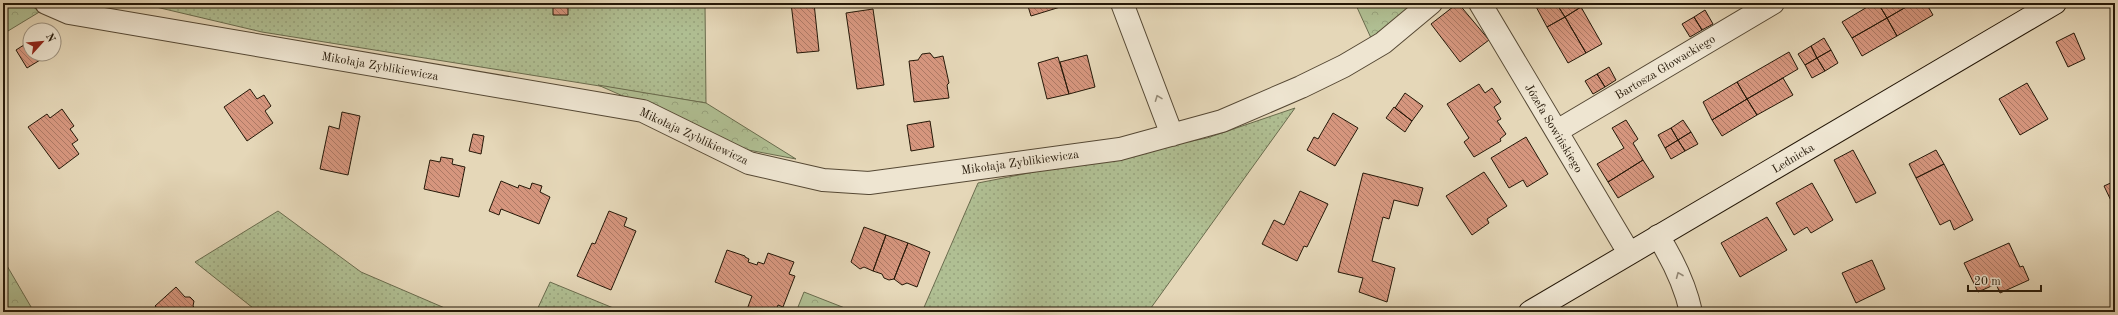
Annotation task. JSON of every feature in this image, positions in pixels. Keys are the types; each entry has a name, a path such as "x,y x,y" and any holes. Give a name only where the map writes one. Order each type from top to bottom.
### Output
{"street":[{"name":"Mikołaja Zyblikiewicza","path":"46,3 68,13 643,111 749,163 823,180 869,183 1120,149 1222,121 1301,87 1344,66 1383,43 1432,3"},
{"path":"1122,3 1172,135"},
{"name":"Józefa Sowińskiego","path":"1480,3 1629,253"},
{"name":"Bartosza Głowackiego","path":"1557,131 1773,3"},
{"name":"Lednicka","path":"1530,312 2055,3"},
{"path":"1658,236 1675,265 1688,296 1691,312"}],"green space":[{"path":"3,3 24,3 41,11 22,22 3,34"},
{"path":"139,3 705,3 706,103 262,32"},
{"path":"1355,3 1419,3 1371,38"},
{"path":"598,85 706,103 796,159 743,149"},
{"path":"1295,108 1148,312 922,312 978,183 1207,138"},
{"path":"278,211 361,272 454,312 258,312 195,262"},
{"path":"3,259 34,312 3,312"},
{"path":"550,282 623,312 536,312"},
{"path":"804,292 855,312 796,312"}],"building":[{"path":"553,3 568,3 568,15 553,15"},
{"path":"791,3 814,3 819,51 797,53"},
{"path":"1027,3 1069,3 1070,4 1031,16"},
{"path":"1458,3 1489,40 1460,62 1431,24"},
{"path":"1534,3 1556,3 1565,17 1547,27"},
{"path":"1556,3 1579,3 1581,7 1565,17"},
{"path":"1874,3 1878,3 1887,18 1852,38 1842,22"},
{"path":"1878,3 1913,3 1887,18"},
{"path":"1913,3 1926,3 1933,15 1897,36 1887,18"},
{"path":"1581,7 1602,44 1586,53 1565,17"},
{"path":"873,9 884,85 857,89 846,13"},
{"path":"1705,10 1713,24 1702,30 1694,17"},
{"path":"1565,17 1586,53 1568,63 1547,27"},
{"path":"1694,17 1702,30 1690,37 1682,24"},
{"path":"1887,18 1897,36 1862,56 1852,38"},
{"path":"2074,33 2085,59 2068,67 2056,42"},
{"path":"1824,38 1831,50 1817,58 1811,46"},
{"path":"22,46 22,60 16,50"},
{"path":"1811,46 1817,58 1805,65 1798,54"},
{"path":"1831,50 1838,63 1825,71 1817,58"},
{"path":"1789,52 1798,69 1747,99 1737,82"},
{"path":"930,53 934,58 943,56 949,83 947,85 949,98 914,102 909,61 918,60 922,54"},
{"path":"1087,55 1095,87 1069,94 1060,62"},
{"path":"1058,57 1069,94 1047,99 1038,63"},
{"path":"1817,58 1825,71 1812,78 1805,65"},
{"path":"23,62 37,62 27,68"},
{"path":"1609,67 1616,80 1605,87 1597,74"},
{"path":"1597,74 1605,87 1593,94 1585,81"},
{"path":"1783,78 1793,95 1757,115 1747,99"},
{"path":"1737,82 1747,99 1712,120 1703,102"},
{"path":"2027,83 2048,119 2020,135 1999,99"},
{"path":"1479,84 1485,93 1492,88 1501,102 1494,107 1501,119 1497,121 1506,134 1500,139 1501,141 1474,157 1464,142 1469,138 1447,104"},
{"path":"250,89 257,99 264,95 271,106 265,111 273,123 247,141 224,107"},
{"path":"1405,93 1423,106 1412,121 1395,108"},
{"path":"1747,99 1757,115 1722,136 1712,120"},
{"path":"1394,107 1412,121 1405,132 1386,118"},
{"path":"62,109 74,126 70,129 78,140 72,144 79,154 59,169 28,127 47,114 50,118"},
{"path":"342,112 360,116 348,175 320,169 329,126 339,129"},
{"path":"1333,113 1358,128 1335,166 1307,150 1314,137 1318,139"},
{"path":"1626,120 1638,139 1633,143 1643,160 1608,182 1597,164 1624,148 1612,128"},
{"path":"1683,120 1691,132 1678,140 1671,128"},
{"path":"930,121 934,147 911,151 907,125"},
{"path":"1671,128 1678,140 1665,148 1658,135"},
{"path":"1691,132 1698,144 1685,151 1678,140"},
{"path":"473,134 484,136 481,154 469,151"},
{"path":"1526,137 1548,174 1527,187 1523,180 1509,188 1491,158"},
{"path":"1678,140 1685,151 1671,159 1665,148"},
{"path":"1853,150 1876,193 1856,203 1834,160"},
{"path":"1936,150 1944,164 1916,178 1909,164"},
{"path":"441,157 453,159 452,164 465,167 459,197 424,189 430,160 440,162"},
{"path":"1643,160 1654,177 1618,198 1608,182"},
{"path":"1944,164 1973,220 1954,230 1950,220 1940,225 1916,178"},
{"path":"1484,172 1507,206 1487,219 1489,223 1472,235 1446,196"},
{"path":"1363,173 1423,188 1418,206 1394,200 1389,219 1383,217 1372,261 1395,268 1387,302 1359,292 1363,278 1338,272"},
{"path":"501,181 518,188 519,185 530,189 532,183 542,186 540,192 550,197 539,224 501,209 499,215 489,211"},
{"path":"2115,181 2115,209 2104,186"},
{"path":"1812,183 1833,220 1811,233 1807,227 1794,235 1776,203"},
{"path":"1300,191 1328,204 1307,247 1304,246 1297,261 1262,244 1274,220 1284,225"},
{"path":"609,211 627,218 624,226 636,231 611,290 577,276 592,243 595,244"},
{"path":"1767,217 1787,250 1740,277 1721,243"},
{"path":"864,227 886,235 873,271 864,267 860,269 851,262"},
{"path":"886,235 908,243 894,279 889,280 884,278 882,274 873,271"},
{"path":"908,243 930,252 917,287 907,283 902,285 894,279"},
{"path":"2009,243 2020,267 2023,266 2029,280 2000,293 1996,284 1978,292 1964,263"},
{"path":"727,250 745,256 749,259 748,262 757,265 758,262 764,264 768,253 794,262 789,274 795,276 783,307 778,305 775,312 746,312 752,296 715,282"},
{"path":"1872,260 1885,289 1856,303 1842,273"},
{"path":"176,287 185,297 190,297 194,301 193,306 199,312 160,312 155,306"},
{"path":"1275,310 1318,310 1318,312 1275,312"}]}
